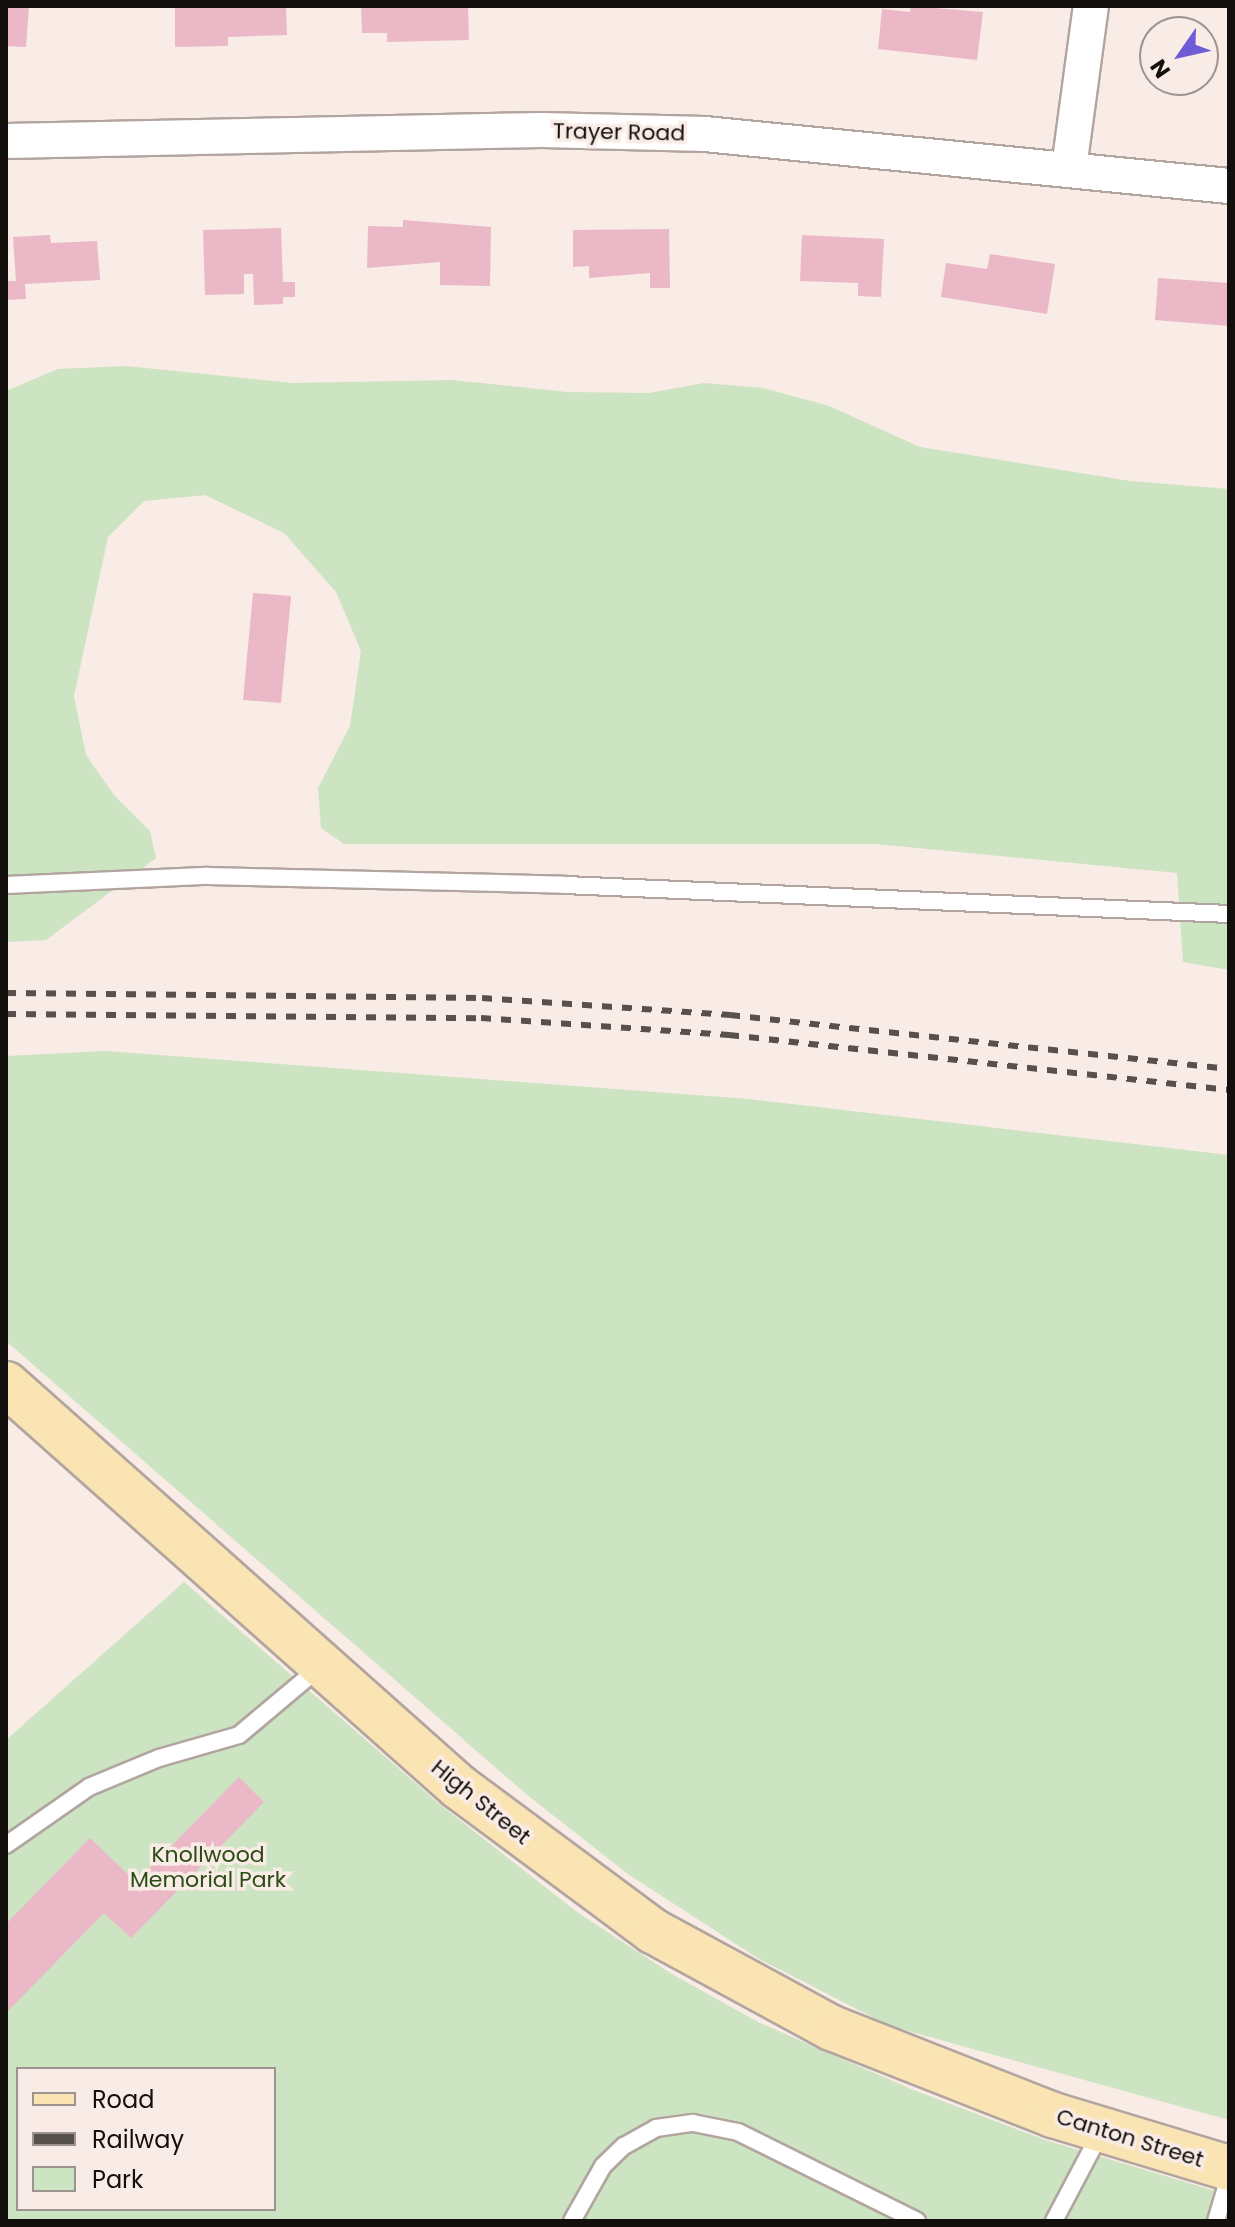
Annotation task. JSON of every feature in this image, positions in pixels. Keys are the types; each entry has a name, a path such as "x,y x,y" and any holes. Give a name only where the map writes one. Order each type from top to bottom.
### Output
{"street":[{"path":"1069,168 1091,6"},
{"name":"Trayer Road","path":"6,141 542,130 705,134 1229,186"},
{"name":"High Street","path":"6,1384 470,1795 593,1890 683,1950 832,2028 1031,2107"},
{"name":"Canton Street","path":"1031,2107 1229,2168"}],"lane":[{"path":"6,885 208,876 1229,914"},
{"path":"6,1845 89,1787 159,1758 239,1735 323,1665"},
{"path":"572,2221 616,2152 647,2132 693,2123 738,2132 917,2221"},
{"path":"1054,2221 1102,2130"},
{"path":"1216,2221 1229,2177"}],"green space":[{"path":"126,366 292,383 452,380 567,392 649,393 704,383 763,388 829,406 920,447 1130,481 1229,489 1229,970 1183,962 1177,873 876,844 344,844 321,828 318,788 350,726 361,651 336,592 284,533 205,495 144,501 108,537 74,696 86,755 114,795 150,831 156,858 46,940 6,942 6,391 58,369"},
{"path":"106,1051 749,1099 1229,1155 1229,2120 890,2026 759,1959 628,1874 526,1794 6,1341 6,1056"},
{"name":"Knollwood Memorial Park","path":"184,1582 443,1807 577,1912 670,1973 758,2022 911,2089 1045,2140 1229,2195 1229,2221 6,2221 6,1740"}],"building":[{"path":"6,6 29,6 26,47 6,46"},
{"path":"175,6 286,6 287,35 228,37 228,46 175,47"},
{"path":"361,6 468,6 469,40 387,42 387,33 362,33"},
{"path":"911,6 983,12 977,60 878,49 882,9 910,12"},
{"path":"403,220 491,227 490,286 440,285 440,262 367,268 368,226 403,227"},
{"path":"281,228 283,282 295,282 295,297 283,297 283,304 254,305 253,274 244,274 244,294 205,295 203,230"},
{"path":"669,229 670,288 650,288 650,273 589,278 589,266 573,267 573,230"},
{"path":"50,235 51,243 97,241 100,280 25,284 26,299 6,300 6,281 16,281 13,237"},
{"path":"802,235 884,239 881,297 858,296 858,283 800,281"},
{"path":"990,254 1055,264 1047,314 941,297 946,263 987,269"},
{"path":"1158,278 1229,283 1229,326 1155,320"},
{"path":"253,593 291,596 281,703 243,700"},
{"path":"239,1777 264,1802 131,1938 104,1913 6,2013 6,1924 90,1838 136,1882"}],"railway":[{"path":"6,993 482,998 730,1015 1229,1069"},
{"path":"6,1014 481,1018 729,1035 1229,1090"}]}
